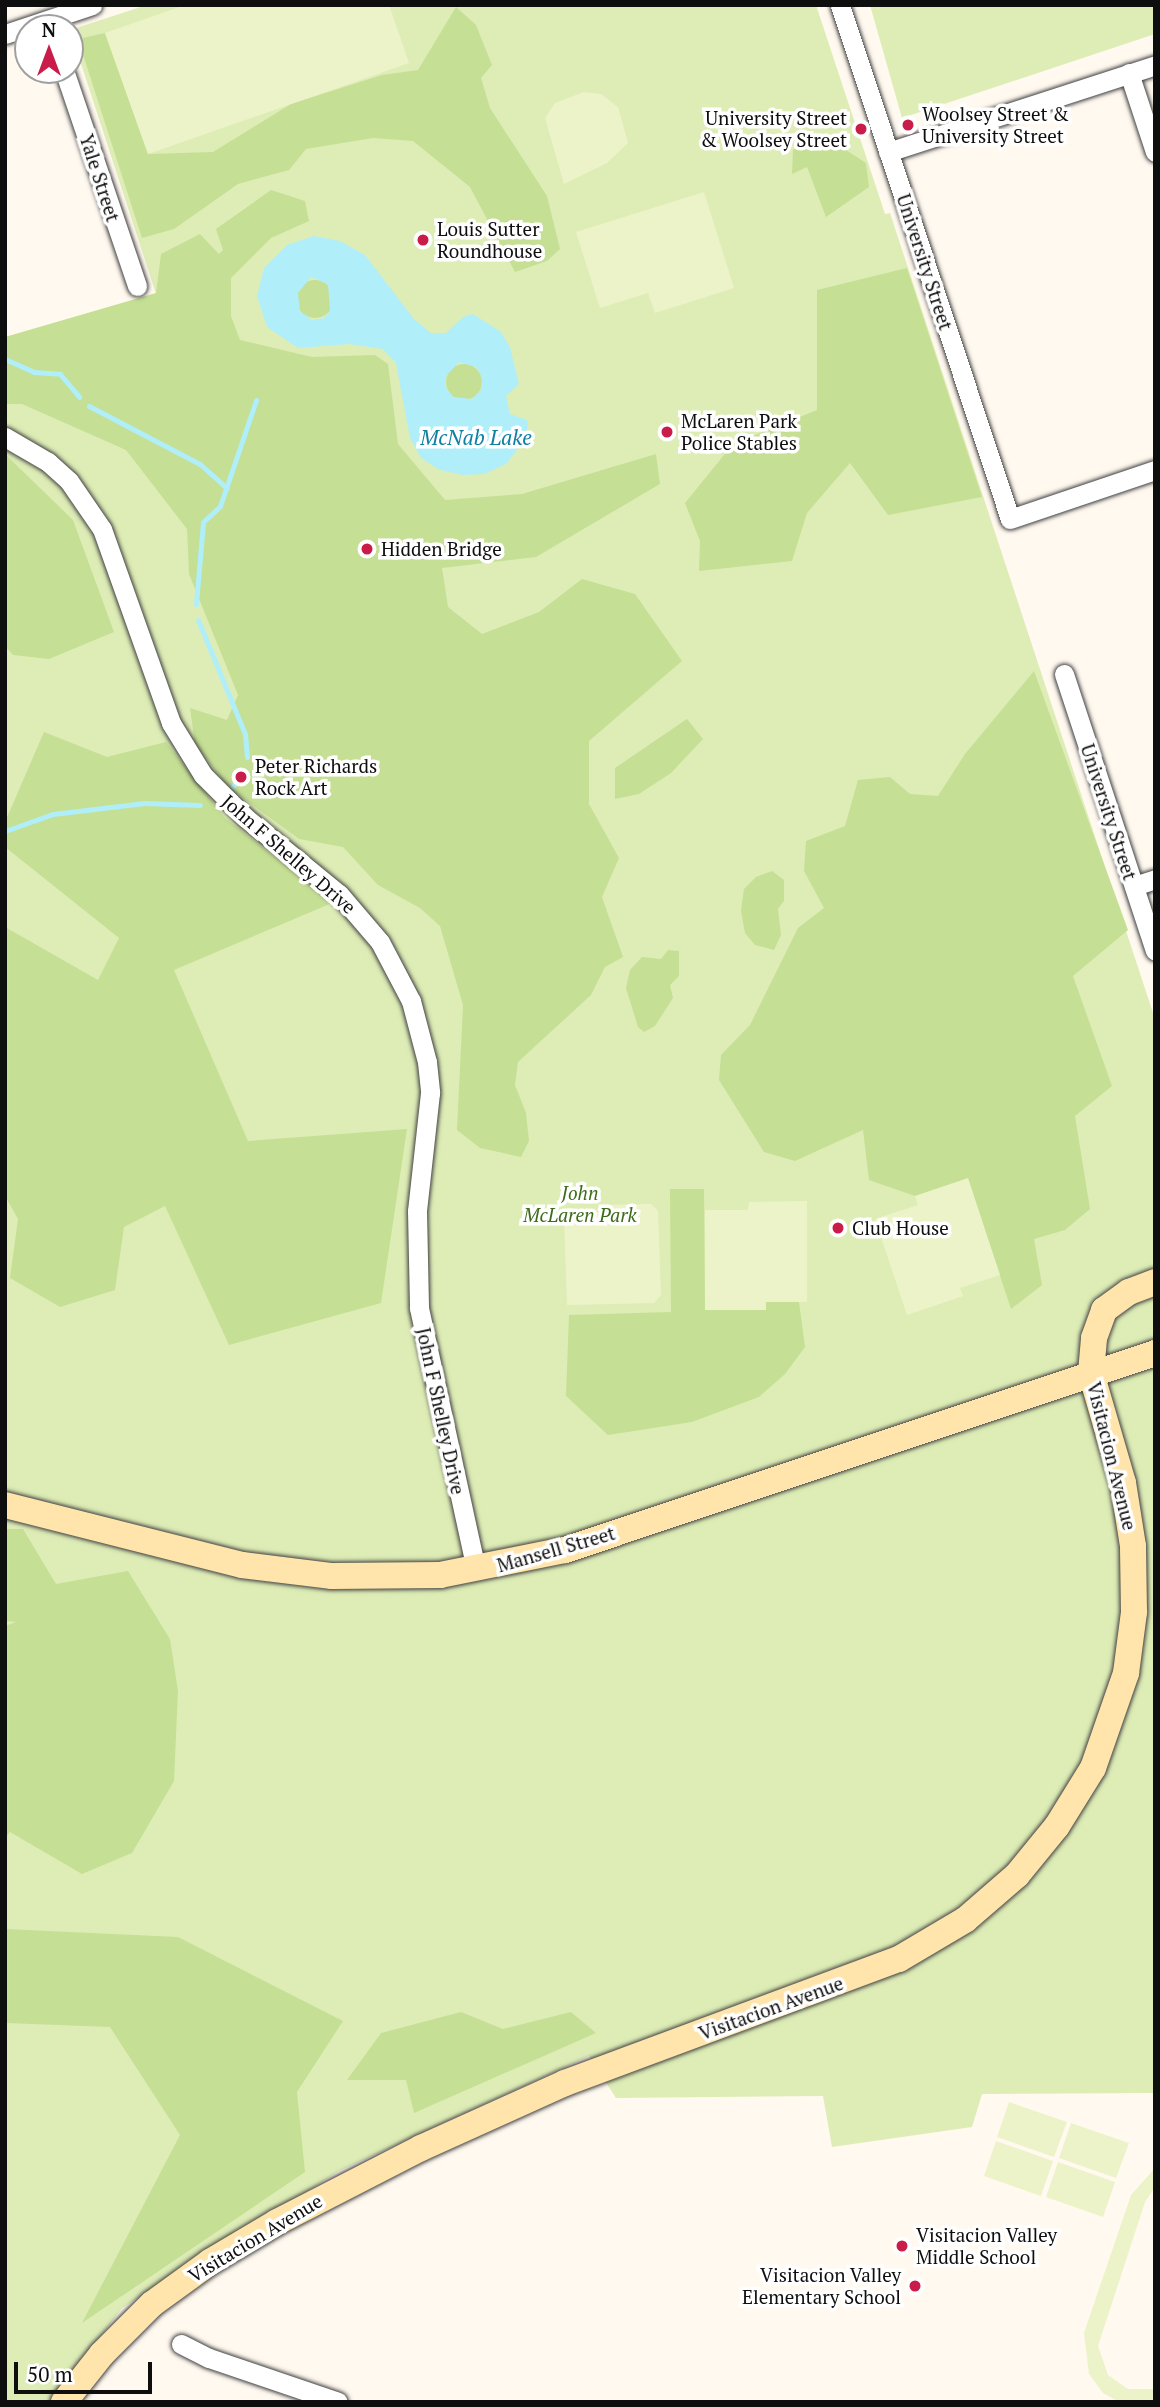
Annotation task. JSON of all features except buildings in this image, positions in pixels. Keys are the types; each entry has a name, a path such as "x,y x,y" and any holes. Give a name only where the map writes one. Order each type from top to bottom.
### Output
{"street":[{"path":"61,14 92,5"},
{"name":"University Street","path":"840,5 1010,519 1155,470"},
{"path":"888,152 1155,65"},
{"path":"1129,73 1155,152"},
{"name":"Yale Street","path":"69,84 136,286"},
{"name":"John F Shelley Drive","path":"5,437 48,462 69,481 102,529 171,723 203,775 246,818 339,894 380,942 411,1001 427,1062 430,1093 417,1212 419,1308 476,1570"},
{"name":"University Street","path":"1064,674 1155,950"},
{"path":"1134,886 1155,879"},
{"path":"1091,1373 1094,1338 1104,1310 1129,1292 1155,1282"},
{"name":"Mansell Street","path":"5,1504 242,1565 332,1576 391,1578 476,1570 565,1550 1155,1353"},
{"name":"Visitacion Avenue","path":"64,2402 102,2354 152,2304 211,2262 301,2209 421,2148 565,2084 899,1959 965,1920 1017,1875 1057,1826 1093,1768 1118,1705 1131,1642 1135,1579 1129,1513 1091,1373"},
{"path":"181,2344 209,2358 338,2402"}],"green space":[{"name":"John McLaren Park","path":"147,5 816,5 885,214 890,213 1155,1019 1155,2093 982,2094 972,2127 832,2147 823,2096 616,2098 589,2056 339,2171 122,2308 51,2402 5,2402 5,352 159,303 84,73 84,25"},
{"path":"185,5 389,5 409,63 148,154 105,33"},
{"path":"870,5 1155,5 1155,34 902,118"},
{"path":"456,7 476,25 492,65 481,78 490,108 547,196 560,249 547,261 515,272 470,187 413,141 373,138 306,149 289,170 238,184 174,229 142,238 84,58 84,38 105,33 148,154 213,152 291,104 382,75 418,70"},
{"path":"584,92 601,94 618,107 628,143 607,163 564,184 545,118 555,103"},
{"path":"803,139 829,139 866,163 869,187 826,217 807,167 792,174 793,150"},
{"path":"271,190 305,201 309,221 271,238 231,278 231,316 240,340 312,357 375,355 388,364 398,444 445,500 522,494 656,454 660,484 536,557 442,568 448,607 482,634 539,612 582,579 635,594 682,661 589,741 589,804 619,858 602,897 623,957 605,967 591,995 518,1062 515,1085 526,1113 529,1141 521,1157 480,1148 457,1130 463,1005 440,926 420,908 378,885 343,847 299,839 228,787 195,744 190,708 227,720 238,695 189,574 187,529 126,450 22,404 5,404 5,337 156,293 161,254 200,234 219,254 223,250 216,229"},
{"path":"704,192 734,288 655,313 648,293 600,308 576,232"},
{"path":"907,268 982,497 888,515 850,463 807,513 792,561 699,571 700,541 685,503 733,444 817,410 817,290"},
{"path":"315,280 328,286 334,299 328,312 315,318 302,312 296,299 302,286"},
{"path":"464,364 477,369 482,382 477,395 464,400 451,395 446,382 451,369"},
{"path":"5,454 73,520 114,632 49,659 13,655 5,646"},
{"path":"1034,671 1128,930 1073,976 1112,1086 1075,1116 1090,1209 1065,1230 1034,1239 1042,1285 1011,1309 968,1179 915,1196 869,1180 863,1130 795,1161 764,1152 719,1080 721,1055 750,1025 798,928 824,908 804,871 806,841 845,826 858,780 890,777 910,794 938,796 965,754"},
{"path":"687,719 703,739 671,773 639,794 615,799 615,768"},
{"path":"44,732 107,757 166,742 224,817 332,903 174,970 248,1141 407,1129 381,1303 229,1345 165,1206 124,1227 115,1290 60,1307 10,1278 18,1219 5,1196 5,927 98,980 119,938 5,847 5,822"},
{"path":"772,871 784,880 784,901 778,909 781,935 774,950 755,945 745,933 741,911 744,889 756,877"},
{"path":"668,950 679,951 679,976 670,985 673,998 655,1026 644,1032 638,1027 626,988 630,970 642,957 661,959"},
{"path":"968,1178 1000,1275 960,1288 963,1296 907,1315 875,1219 918,1205 915,1196"},
{"path":"670,1189 704,1189 705,1310 766,1310 766,1302 799,1302 805,1347 785,1374 759,1397 692,1422 608,1435 566,1396 569,1315 671,1312"},
{"path":"807,1201 807,1302 766,1302 766,1310 705,1310 705,1210 748,1210 749,1202"},
{"path":"651,1204 658,1211 661,1295 654,1303 567,1305 564,1219 571,1212 608,1212 608,1205"},
{"path":"5,1529 23,1529 56,1584 128,1571 170,1639 178,1691 174,1781 132,1853 82,1874 10,1832 5,1838 5,1626 16,1622 5,1621"},
{"path":"5,1929 178,1937 343,2021 297,2092 305,2172 82,2323 180,2135 110,2027 5,2023"},
{"path":"461,2012 503,2029 571,2012 596,2033 414,2113 406,2080 347,2080 381,2033"},
{"path":"1009,2102 1067,2122 1054,2157 997,2137"},
{"path":"1071,2123 1129,2143 1116,2178 1059,2158"},
{"path":"996,2141 1053,2161 1041,2196 984,2176"},
{"path":"1058,2162 1115,2182 1103,2217 1046,2197"},
{"path":"1155,2168 1155,2187 1145,2202 1098,2346 1108,2375 1128,2389 1155,2389 1155,2402 1119,2402 1103,2393 1089,2374 1084,2333 1131,2195"}],"water":[{"name":"McNab Lake","path":"314,236 340,241 365,255 414,319 431,333 446,333 463,317 473,314 501,332 510,347 519,384 506,396 510,414 527,420 528,425 523,442 506,464 484,474 463,475 440,470 421,458 410,438 396,363 383,349 349,344 298,348 267,327 257,296 264,268 287,245","holes":["311,277 328,284 330,311 324,318 312,320 300,311 298,293","459,362 476,367 482,377 481,390 472,399 453,397 445,386 446,376"]}],"waterway":[{"path":"5,359 34,372 60,374 79,397"},
{"path":"196,604 203,522 220,506 256,400"},
{"path":"89,406 200,464 227,488"},
{"path":"198,620 245,734 247,757"},
{"path":"233,786 242,775"},
{"path":"5,831 53,814 144,803 200,805"}],"place":[{"name":"Woolsey Street & University Street","path":"908,125"},
{"name":"University Street & Woolsey Street","path":"861,129"},
{"name":"Louis Sutter Roundhouse","path":"423,240"},
{"name":"McLaren Park Police Stables","path":"667,432"},
{"name":"Hidden Bridge","path":"367,549"},
{"name":"Peter Richards Rock Art","path":"241,777"},
{"name":"Club House","path":"838,1228"},
{"name":"Visitacion Valley Middle School","path":"902,2246"},
{"name":"Visitacion Valley Elementary School","path":"915,2286"}]}
